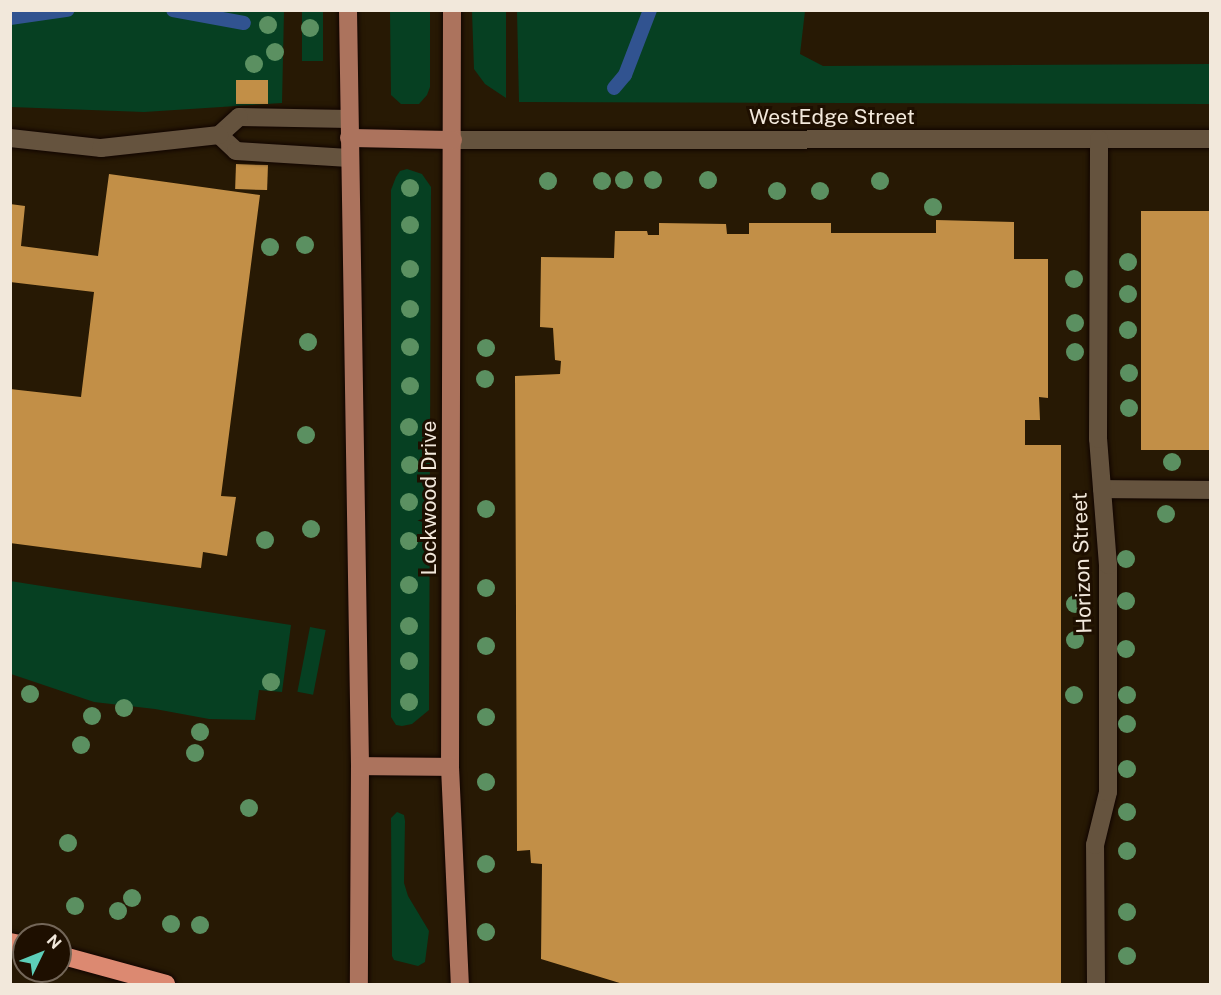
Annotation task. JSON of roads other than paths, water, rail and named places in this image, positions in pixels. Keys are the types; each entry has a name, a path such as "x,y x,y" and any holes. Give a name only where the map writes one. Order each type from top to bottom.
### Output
{"highway":[{"path":"72,958 166,984"}],"main road":[{"path":"348,10 360,766 359,984"},
{"name":"Lockwood Drive","path":"452,10 450,767 460,984"},
{"path":"349,138 453,140"},
{"path":"360,766 450,767"}],"street":[{"path":"10,138 101,148 219,135 239,117 348,119"},
{"path":"219,135 236,151 349,158"},
{"name":"Horizon Street","path":"1096,984 1095,845 1108,780 1108,565 1098,439 1099,139"},
{"name":"WestEdge Street","path":"453,140 1210,139"},
{"path":"1102,489 1210,489"}],"waterway":[{"path":"10,18 67,10"},
{"path":"173,10 244,23"},
{"path":"614,88 625,75 650,10"}]}
